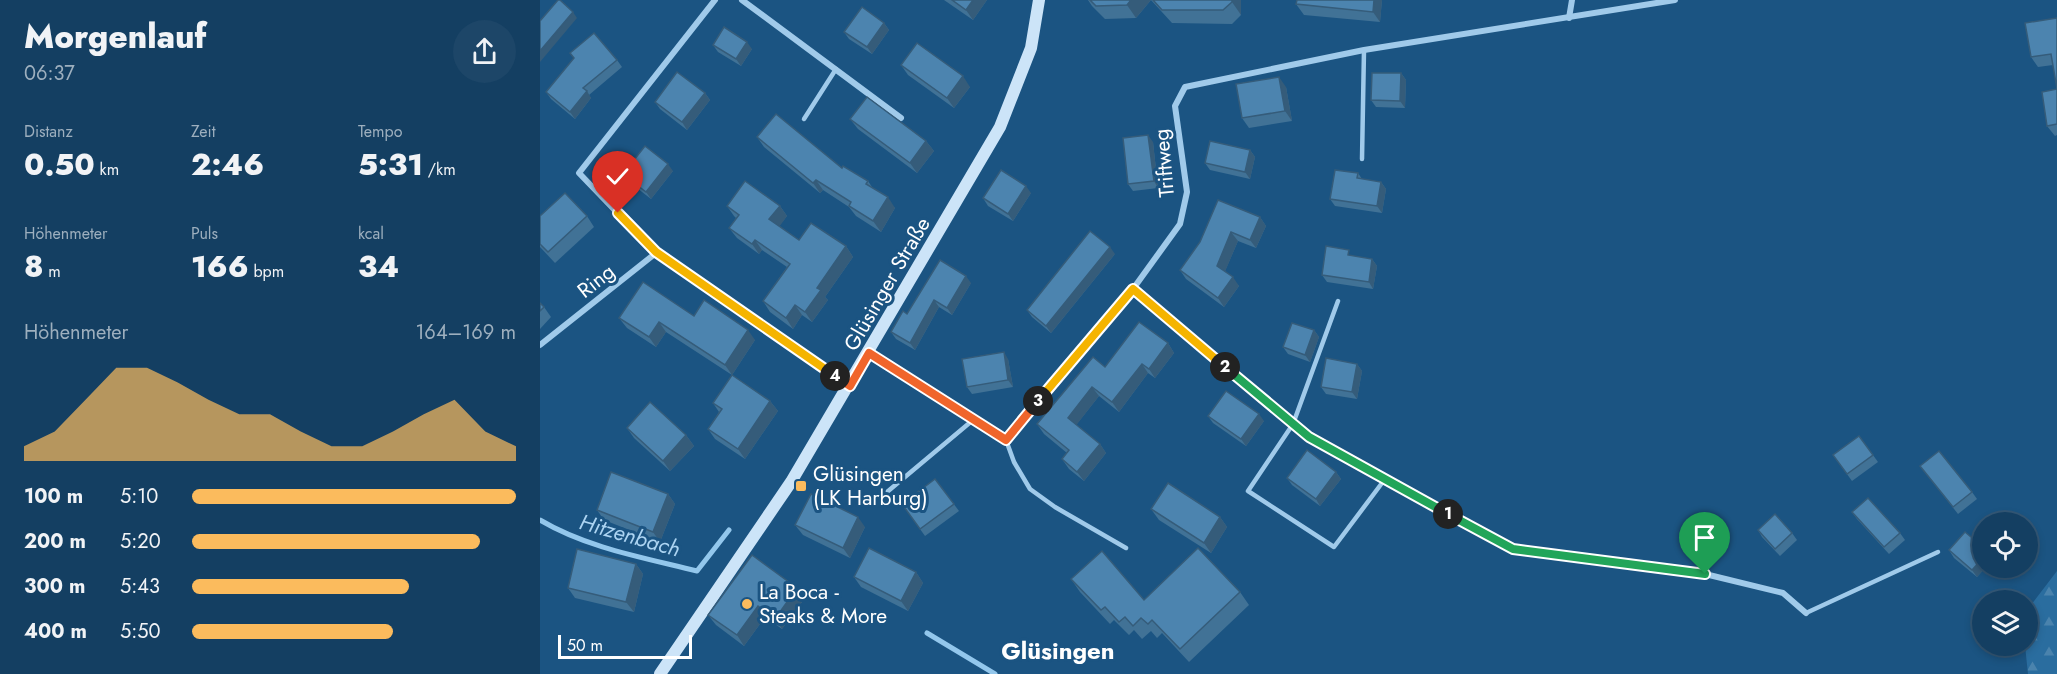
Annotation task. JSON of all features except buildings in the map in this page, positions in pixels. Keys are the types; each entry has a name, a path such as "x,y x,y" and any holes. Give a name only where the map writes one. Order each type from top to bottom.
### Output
{"street":[{"path":"715,0 579,173 656,252 850,386"},
{"path":"742,0 901,118"},
{"name":"Glüsinger Straße","path":"660,674 761,527 850,386 1000,127 1031,48 1039,0"},
{"name":"Glüsinger Straße","path":"1037,18 1044,0"},
{"path":"1569,18 1572,0"},
{"name":"Triftweg","path":"1006,440 1133,289 1180,224 1186,192 1175,106 1185,87 1364,50 1675,0"},
{"name":"Ring","path":"540,345 617,286 656,252"},
{"path":"1133,289 1309,437 1513,549 1705,574 1783,593 1806,613"},
{"path":"869,353 1006,440"}],"lane":[{"path":"1362,159 1364,50"},
{"path":"804,119 836,69"},
{"path":"1338,302 1293,424 1248,491 1334,547 1385,479"},
{"path":"887,492 973,420"},
{"path":"1006,440 1014,462 1030,489 1055,507 1126,548"},
{"path":"1806,613 1938,552"}],"green space":[{"path":"2057,571 2057,674 2028,674 2026,656 2038,656 2038,596"}],"waterway":[{"name":"Hitzenbach","path":"540,520 558,530 597,545 697,571 729,530"},
{"name":"Hitzenbach","path":"927,633 995,674"}],"place":[{"name":"Glüsingen (LK Harburg)","path":"801,486"},
{"name":"La Boca - Steaks & More","path":"747,604"}],"district":[{"name":"Glüsingen","path":"1058,651"}],"route":[{"path":"618,213 656,252 850,386 869,353 1006,440 1133,289 1309,437 1513,549 1705,574"}]}
